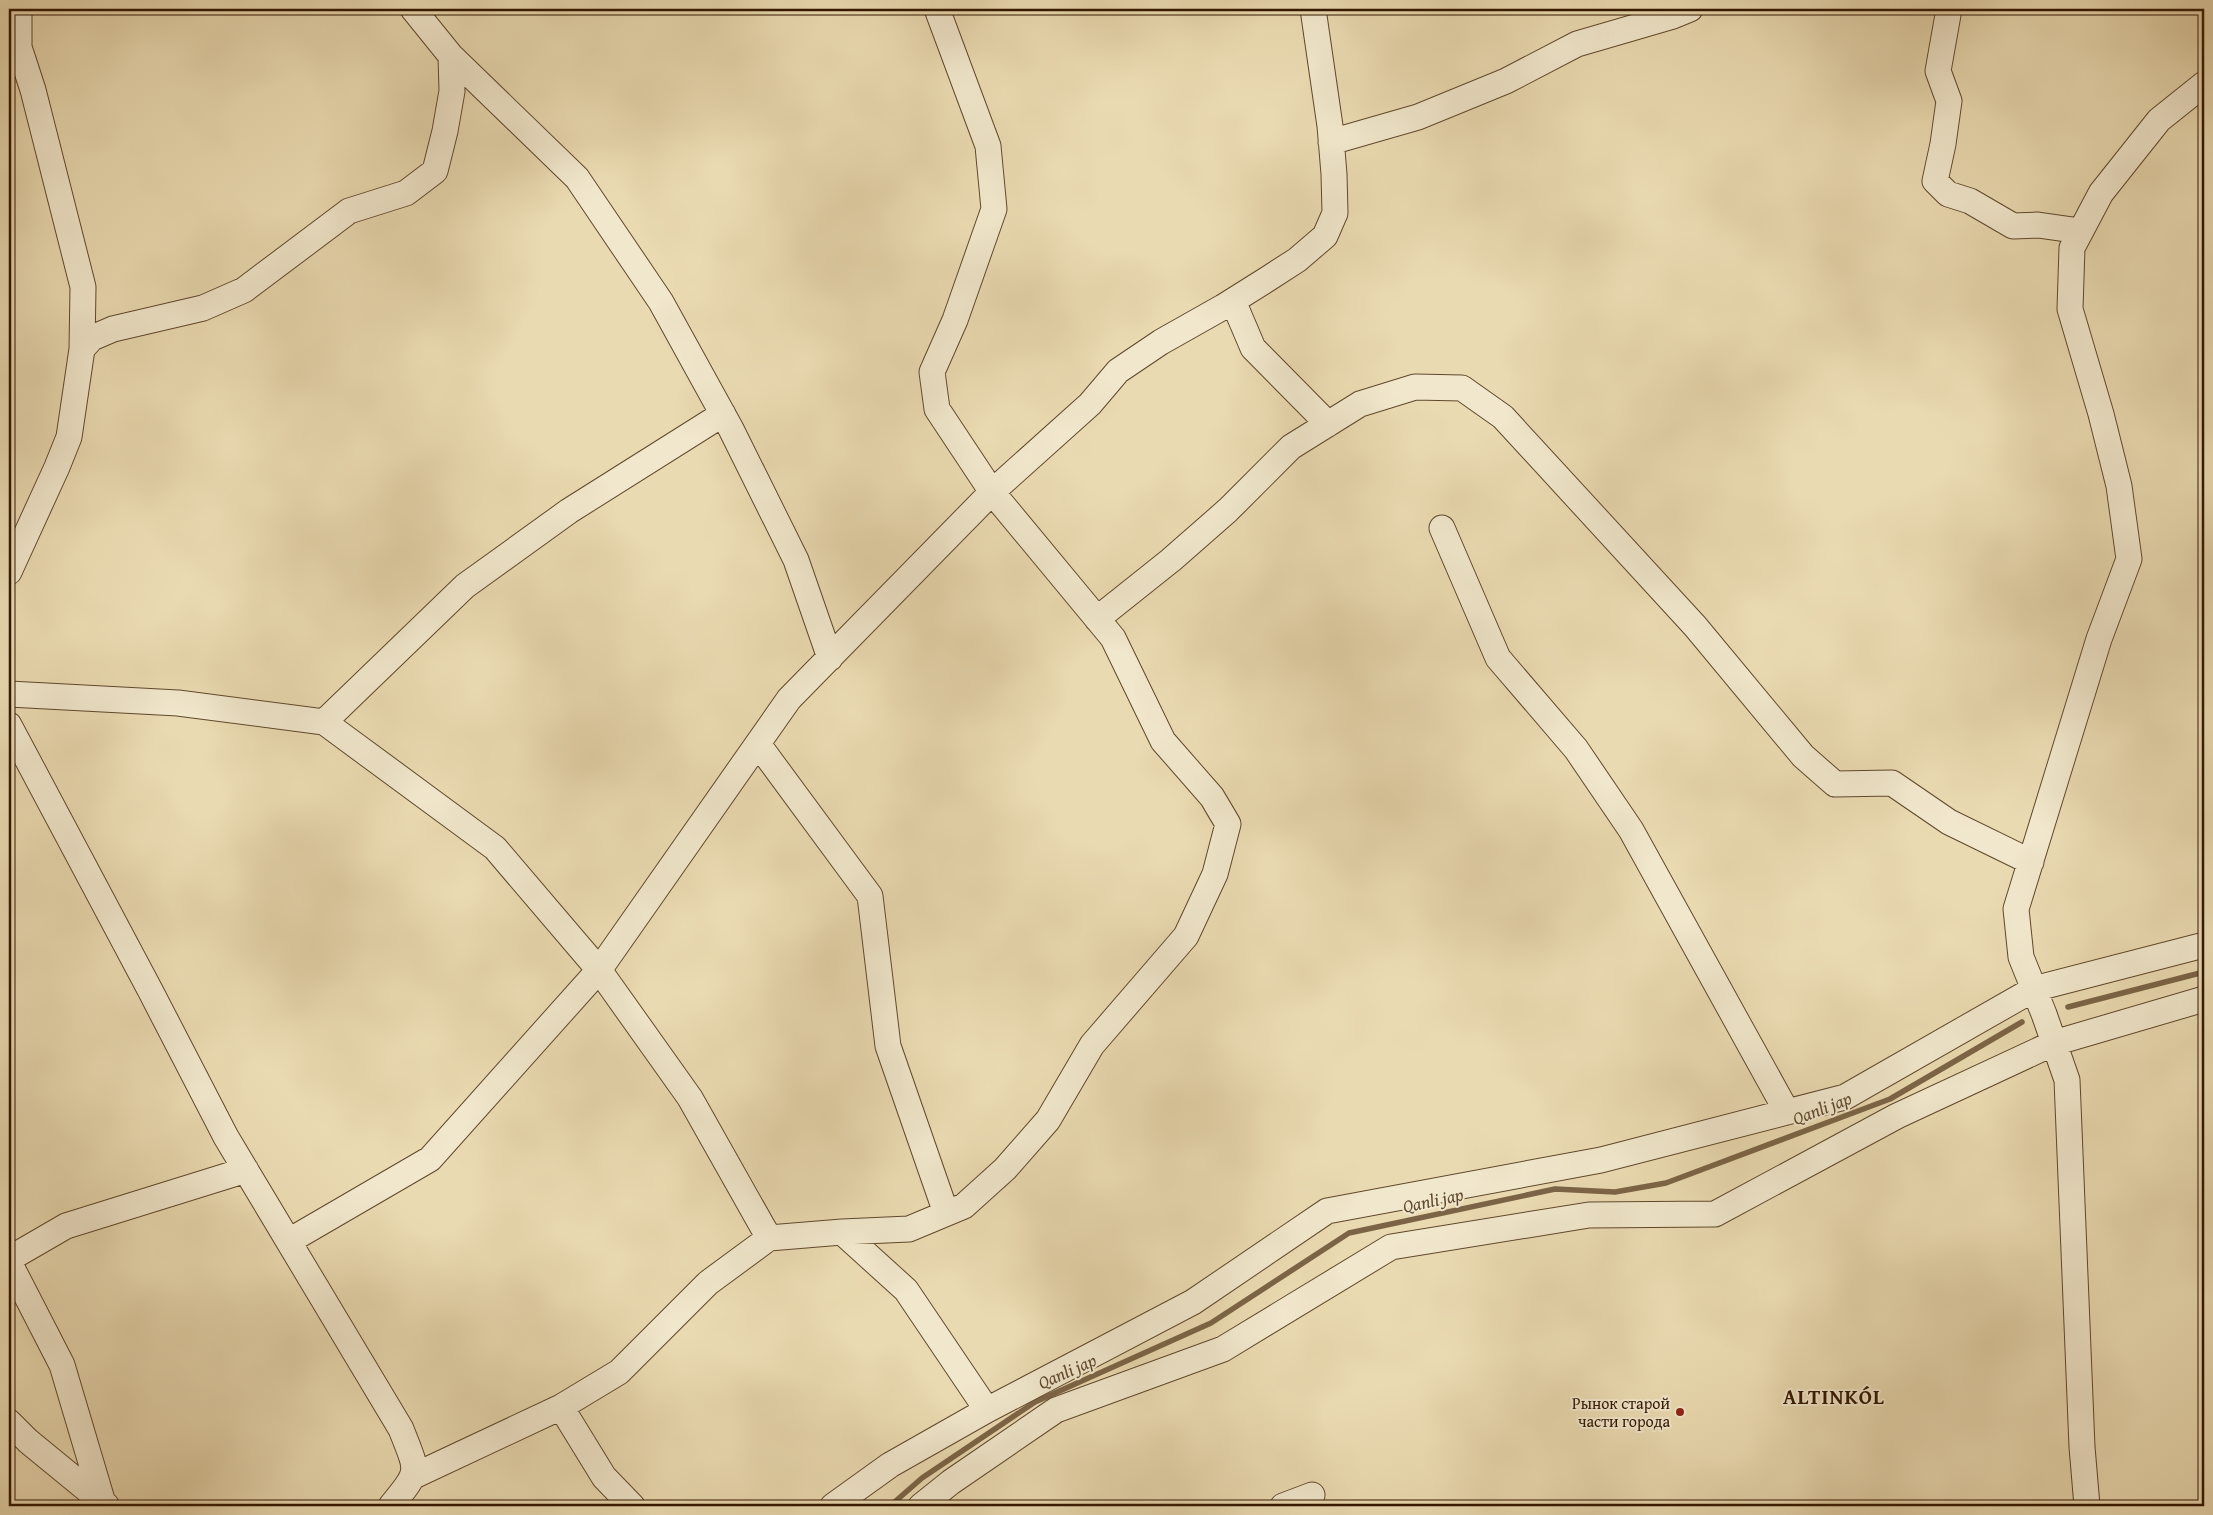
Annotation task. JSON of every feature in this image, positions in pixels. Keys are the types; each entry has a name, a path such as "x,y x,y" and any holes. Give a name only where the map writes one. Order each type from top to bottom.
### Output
{"street":[{"path":"9,572 69,437 82,349 84,287 33,90 19,47 19,9"},
{"path":"414,9 451,56 578,178 661,302 723,414 796,560 830,658"},
{"path":"391,1506 414,1476 561,1407 620,1372 708,1283 769,1238 909,1229 964,1206 1005,1169 1048,1120 1092,1045 1186,936 1215,874 1228,824 1212,797 1163,741 1113,638 992,492 937,409 932,372 955,320 994,209 988,146 937,9"},
{"path":"290,1241 430,1159 599,970 789,699 992,492 1090,404 1118,371 1161,342 1233,301 1297,260 1324,236 1335,212 1331,142 1313,9"},
{"path":"1331,142 1418,117 1506,81 1577,44 1673,16 1690,9"},
{"path":"1949,9 1938,71 1949,101 1943,144 1935,181 1948,194 1970,201 2013,226 2038,225 2080,231"},
{"path":"82,349 92,338 113,329 203,308 244,290 349,211 406,193 435,171 452,91 451,56"},
{"path":"2088,1506 2082,1447 2067,1080 2021,957 2016,909 2099,639 2129,559 2119,486 2101,414 2070,309 2072,248 2100,193 2159,120 2204,84"},
{"path":"1233,301 1253,348 1328,424"},
{"path":"1097,619 1171,560 1228,510 1291,447 1360,404 1415,387 1462,388 1503,417 1695,626 1803,756 1835,784 1892,783 1950,822 2031,862"},
{"path":"324,722 466,586 569,511 723,414"},
{"path":"1442,528 1498,658 1576,750 1631,830 1787,1112"},
{"path":"9,694 178,703 324,722 495,848 599,970 690,1098 769,1238"},
{"path":"9,725 226,1137 401,1429 414,1462 414,1476"},
{"path":"758,744 870,896 888,1046 946,1213"},
{"path":"833,1506 890,1465 987,1410 1193,1302 1327,1211 1601,1160 1845,1097 2034,989 2204,945"},
{"path":"921,1506 951,1482 1056,1410 1223,1348 1391,1247 1589,1215 1715,1214 1897,1116 2054,1043 2204,999"},
{"path":"106,1505 62,1365 9,1260 66,1226 246,1170"},
{"path":"842,1232 906,1290 987,1410"},
{"path":"561,1407 604,1477 632,1506"},
{"path":"9,1422 28,1441 106,1505"},
{"path":"1283,1506 1312,1495"}],"waterway":[{"path":"2068,1007 2204,972"},
{"name":"Qanli jap","path":"890,1506 922,1478 1035,1402 1211,1323 1349,1233 1555,1189 1615,1192 1666,1183 1890,1099 2022,1022"}],"place":[{"name":"Рынок старой части города","path":"1680,1412"}],"district":[{"name":"ALTINKÓL","path":"1834,1396"}]}
